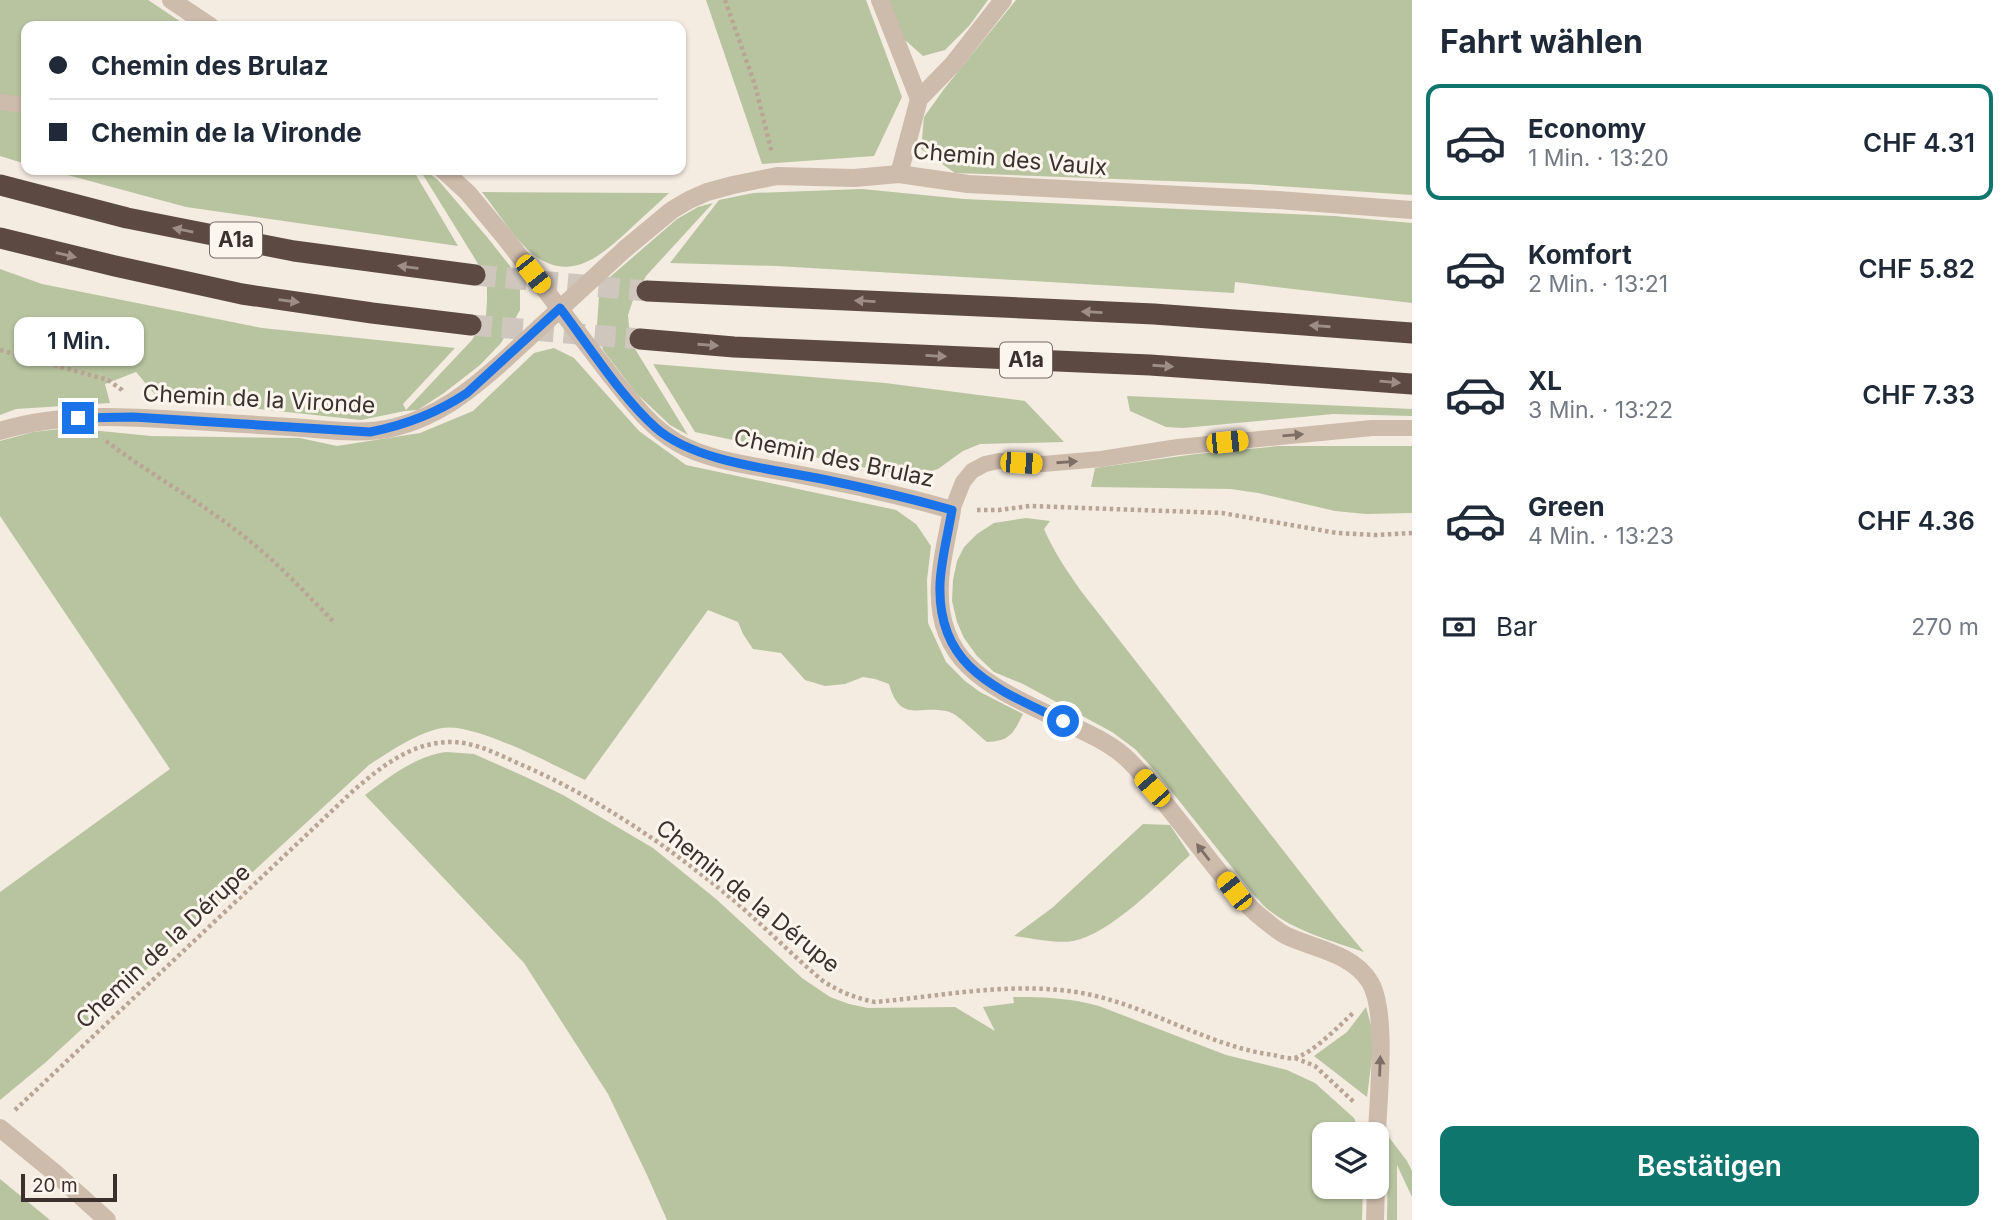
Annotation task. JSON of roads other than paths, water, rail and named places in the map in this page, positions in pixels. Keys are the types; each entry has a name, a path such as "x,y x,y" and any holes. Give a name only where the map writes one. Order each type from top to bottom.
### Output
{"highway":[{"name":"A1a","path":"0,185 127,218 281,249 475,275"},
{"name":"A1a","path":"0,238 242,294 471,325"},
{"name":"A1a","path":"647,291 1154,314 1412,333"},
{"name":"A1a","path":"640,339 734,347 1150,365 1412,384"}],"street":[{"path":"171,0 202,21"},
{"path":"880,0 919,99"},
{"path":"899,174 919,99 953,64 1003,0"},
{"name":"Chemin des Vaulx","path":"560,308 672,209 707,192 777,176 853,178 899,174 968,184 1278,200 1412,210"},
{"name":"Chemin des Brulaz","path":"448,175 468,193 507,240 636,408 657,429 682,446 732,461 893,494 952,510 940,582 940,610 947,634 957,652 969,668 985,681 1083,731 1124,757 1234,891 1258,915 1284,935 1339,955 1371,983 1381,1035 1377,1122"},
{"name":"Chemin de la Vironde","path":"0,431 50,419 133,417 370,432 415,421 467,393 560,308"},
{"path":"5,1122 55,1173 107,1220"},
{"path":"1375,1220 1376,1199"}],"lane":[{"path":"0,102 21,104"},
{"path":"952,510 963,482 972,471 999,461 1043,464 1101,460 1178,447 1275,437 1373,428 1412,428"}],"tunnel":[{"path":"475,275 647,291"},
{"path":"471,325 640,339"}]}
